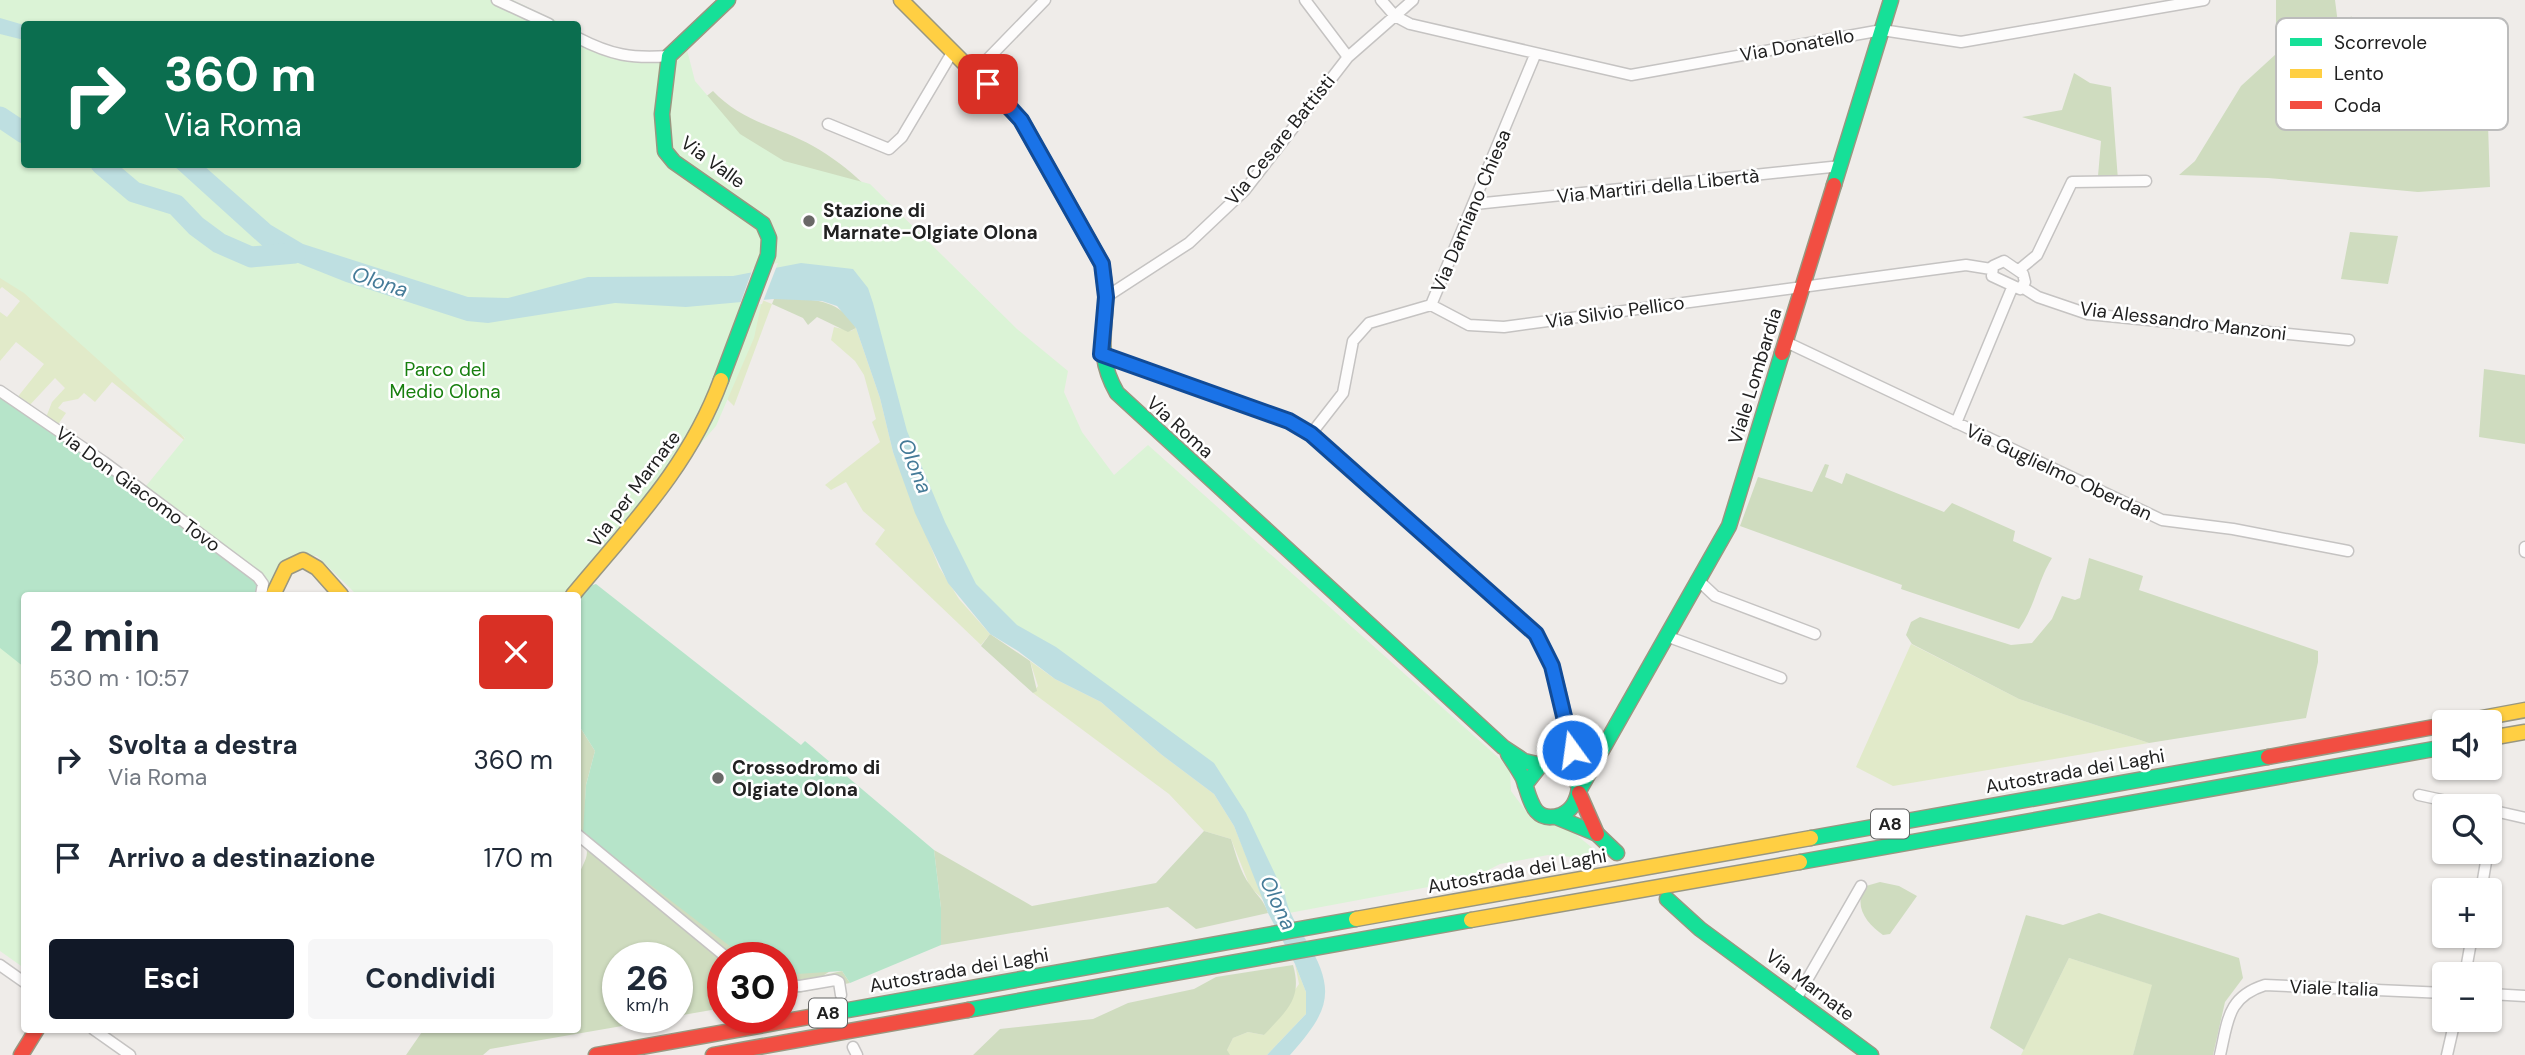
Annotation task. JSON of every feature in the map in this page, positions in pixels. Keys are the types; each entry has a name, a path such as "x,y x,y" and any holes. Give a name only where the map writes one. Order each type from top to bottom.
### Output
{"main road":[{"path":"669,56 728,0"},
{"name":"Viale Lombardia","path":"1579,791 1732,518 1891,0"},
{"name":"Via Roma","path":"903,1 1021,120 1102,264 1106,297 1101,354 1105,372 1127,404 1503,747 1524,761 1569,768"},
{"name":"Via Valle","path":"669,56 663,97 662,135 665,150 674,162 764,224 769,238 768,255 759,282"},
{"name":"Via per Marnate","path":"576,592 673,475 706,422 759,282"},
{"path":"274,592 286,568 300,560 314,565 338,592"},
{"path":"2502,714 2525,710"},
{"name":"Autostrada dei Laghi","path":"596,1055 2432,726"},
{"path":"2502,736 2525,732"},
{"name":"Viale Lombardia","path":"1569,768 1586,760 1606,741"},
{"name":"Via Roma","path":"1503,747 1525,785 1528,802 1533,809 1554,817"},
{"name":"A8","path":"713,1055 2432,749"},
{"path":"1525,785 1528,776 1547,763"},
{"path":"1569,768 1578,780 1579,791 1597,834"},
{"path":"1554,817 1574,807 1579,791"},
{"path":"1554,817 1597,834 1617,853"},
{"name":"Via Marnate","path":"1670,899 1700,929 1726,945 1871,1055"},
{"path":"21,1055 35,1033"}],"street":[{"path":"497,0 542,21"},
{"path":"975,72 1045,0"},
{"path":"1305,0 1348,57"},
{"path":"1381,0 1395,16"},
{"name":"Via Cesare Battisti","path":"1106,297 1189,243 1245,190 1348,57 1413,0"},
{"name":"Via Donatello","path":"1395,16 1410,24 1631,75 1882,30 1961,42 2204,0"},
{"path":"581,40 609,54 642,58 669,56"},
{"path":"828,124 889,149 907,129 953,51"},
{"name":"Via Damiano Chiesa","path":"1311,434 1343,393 1353,341 1369,323 1431,305 1535,55"},
{"name":"Via Martiri della Libertà","path":"1475,204 1841,166"},
{"path":"2020,269 2037,255 2072,182 2146,180"},
{"path":"1803,287 1966,265 1992,269 1995,264 2004,261 2020,269 2026,279 2017,288 1956,423"},
{"name":"Via Alessandro Manzoni","path":"1992,269 1993,277 2088,314 2349,340"},
{"name":"Via Silvio Pellico","path":"1431,305 1469,325 1504,327 1803,287"},
{"name":"Via Guglielmo Oberdan","path":"1786,342 2162,520 2233,528 2348,551"},
{"path":"1101,354 1289,421 1311,434 1536,634 1552,666 1572,750 1569,768"},
{"name":"Via Don Giacomo Tovo","path":"0,391 103,462 257,577 263,584 262,592"},
{"path":"2525,547 2525,552"},
{"path":"1699,581 1716,596 1815,634"},
{"path":"1666,636 1781,678"},
{"path":"1547,763 1564,752 1567,730"},
{"path":"2419,795 2432,798"},
{"path":"2502,813 2525,818"},
{"path":"581,837 708,942"},
{"path":"1796,999 1861,886"},
{"path":"0,965 21,980"},
{"path":"798,986 835,980 839,982 841,995"},
{"name":"Viale Italia","path":"2220,1055 2232,1007 2246,991 2264,985 2432,992"},
{"path":"2502,995 2525,996"},
{"path":"2448,1055 2453,1032"},
{"path":"99,1033 130,1055"}],"green space":[{"name":"Parco del Medio Olona","path":"0,0 513,0 557,21 21,21 21,168 581,168 581,33 630,52 656,53 686,46 695,81 740,134 784,161 870,184 1017,329 1068,371 1064,392 1082,432 1114,475 1148,445 1501,760 1510,772 1511,791 1531,818 1568,828 1601,855 1585,858 1548,855 1500,864 1471,879 1289,913 1229,797 989,617 893,436 866,298 766,282 754,338 716,426 572,592 354,592 317,556 300,555 266,592 21,592 21,966 0,951 0,391 142,491 185,438 24,293 0,278"},
{"path":"2276,0 2335,0 2337,18 2276,18"},
{"path":"2276,54 2276,130 2488,130 2490,187 2418,192 2268,178 2179,175 2195,161 2241,86"},
{"path":"2074,73 2090,83 2111,87 2118,180 2098,176 2101,141 2022,117 2062,110"},
{"path":"713,91 748,117 800,139 839,163 874,194 906,229 668,100 704,98"},
{"path":"2350,232 2398,236 2388,284 2341,279"},
{"path":"36,254 189,444 112,382 95,402 84,393 78,399 63,402 58,408 66,413 57,426 45,420 52,402 65,388 55,378 28,407 16,399 44,364 16,342 0,361 0,312 7,317 20,301 2,287 0,289 0,273"},
{"path":"774,299 810,300 831,305 841,310 856,328 848,332 817,317 808,325 803,318 772,304"},
{"path":"762,300 772,304 734,406 723,395"},
{"path":"834,327 851,331 856,328 880,398 893,452 939,567 959,599 990,634 981,645 875,544 885,530 863,511 846,482 831,490 825,485 880,442 872,422 876,419 864,375 855,361 831,340"},
{"path":"2484,369 2525,375 2525,444 2479,437"},
{"path":"0,394 63,437 258,584 258,592 21,592 21,665 0,648"},
{"path":"1825,464 1829,465 1825,477 1842,484 1846,473 1944,512 1952,503 2015,531 2013,541 2052,558 2019,629 1901,589 1902,585 1740,526 1758,477 1812,492"},
{"path":"2089,558 2143,576 2139,590 2318,651 2306,718 2149,743 2019,699 1912,644 1906,635 1911,622 1920,617 2011,645 2032,643 2052,619 2062,596 2075,600 2080,598"},
{"name":"Crossodromo di Olgiate Olona","path":"596,584 801,745 805,741 934,850 941,908 941,945 850,983 842,971 798,974 798,942 725,942 583,833 586,785 595,751 581,729 581,596 589,586"},
{"path":"990,634 1030,661 1037,691 1033,693 981,646"},
{"path":"1911,644 2019,699 2149,743 1893,786 1856,767"},
{"path":"1030,661 1055,679 1101,702 1162,755 1214,794 1234,826 1264,900 1250,887 1231,839 1204,831 1169,794 1033,693 1038,686"},
{"path":"581,729 595,751 586,785 585,806 843,969 832,970 824,975 842,971 850,983 798,993 798,942 707,942 707,1011 693,1013 693,942 602,942 602,1030 490,1049 483,1055 406,1055 421,1033 581,1033 581,869 587,854 581,841"},
{"path":"1204,831 1231,839 1244,874 1268,913 1196,929 1168,907 941,945 941,908 934,850 1032,906 1156,883"},
{"path":"1880,882 1899,886 1917,896 1890,934 1883,935 1863,914 1860,900 1866,886"},
{"path":"2099,913 2239,958 2243,978 2225,1002 2213,1055 2133,1055 2152,985 2069,958 2024,1050 1990,1028 2026,915 2063,925"},
{"path":"2069,958 2153,985 2133,1055 2021,1055"},
{"path":"1295,964 1306,992 1306,1014 1267,1055 1229,1055 1227,1050 1233,1038 1248,1032 1264,1035 1299,984"},
{"path":"1293,965 1296,987 1290,1004 1264,1035 1248,1032 1233,1038 1227,1050 1230,1055 973,1055 1000,1029 1093,1019 1128,1003 1194,989 1216,977"}],"water":[{"path":"0,18 21,24 21,39 0,34"},
{"path":"176,168 206,168 271,225 303,244 468,297 508,298 588,277 733,276 801,263 853,269 868,288 873,303 907,431 945,522 976,584 1017,625 1056,647 1214,763 1246,813 1322,974 1324,1001 1313,1026 1303,1040 1290,1055 1267,1055 1306,1014 1306,992 1295,964 1268,913 1234,826 1214,794 1162,755 1101,702 1055,679 990,634 948,583 915,513 893,452 880,398 856,328 837,306 822,301 774,299 686,307 615,303 488,323 467,321 346,282 268,251"}],"pier":[{"path":"778,263 762,304 739,307 753,268"}],"waterway":[{"name":"Olona","path":"0,117 21,131"},
{"name":"Olona","path":"106,168 134,192 176,205 196,226 219,243 251,257 295,253"}],"traffic: fast":[{"path":"721,380 768,255 769,238 763,224 674,162 665,151 662,114 669,56 728,0"},
{"path":"1834,185 1891,0"},
{"path":"1106,295 1104,357 1110,380 1117,393 1503,747 1524,761 1541,765"},
{"path":"1580,789 1729,526 1782,353"},
{"path":"1800,862 2432,749"},
{"path":"1508,754 1523,778 1525,785 1528,793 1530,801 1538,813 1544,816 1561,815 1569,810 1576,800 1579,788 1572,770 1556,762 1540,766 1525,785"},
{"path":"1811,838 2268,757"},
{"path":"1556,817 1597,834 1617,853"},
{"path":"1667,899 1700,929 1871,1055"},
{"path":"837,1012 1356,919"},
{"path":"968,1010 1471,920"}],"traffic: slow":[{"path":"901,0 1021,120 1102,264 1106,295"},
{"path":"576,592 637,519 675,468 693,440 721,380"},
{"path":"274,592 286,568 303,560 317,568 338,592"},
{"path":"2502,714 2525,710"},
{"path":"2502,736 2525,732"},
{"path":"1356,919 1811,838"},
{"path":"1471,920 1800,862"}],"traffic: jam":[{"path":"1782,353 1834,185"},
{"path":"2268,757 2432,727"},
{"path":"1579,793 1597,834"},
{"path":"713,1055 968,1010"},
{"path":"596,1055 837,1012"},
{"path":"21,1055 35,1033"}],"place":[{"name":"Stazione di Marnate-Olgiate Olona","path":"809,221"},
{"name":"Crossodromo di Olgiate Olona","path":"718,778"}],"route":[{"path":"988,84 1021,120 1102,264 1106,297 1101,354 1289,421 1311,434 1525,623 1543,642 1552,666 1572,750"}]}
